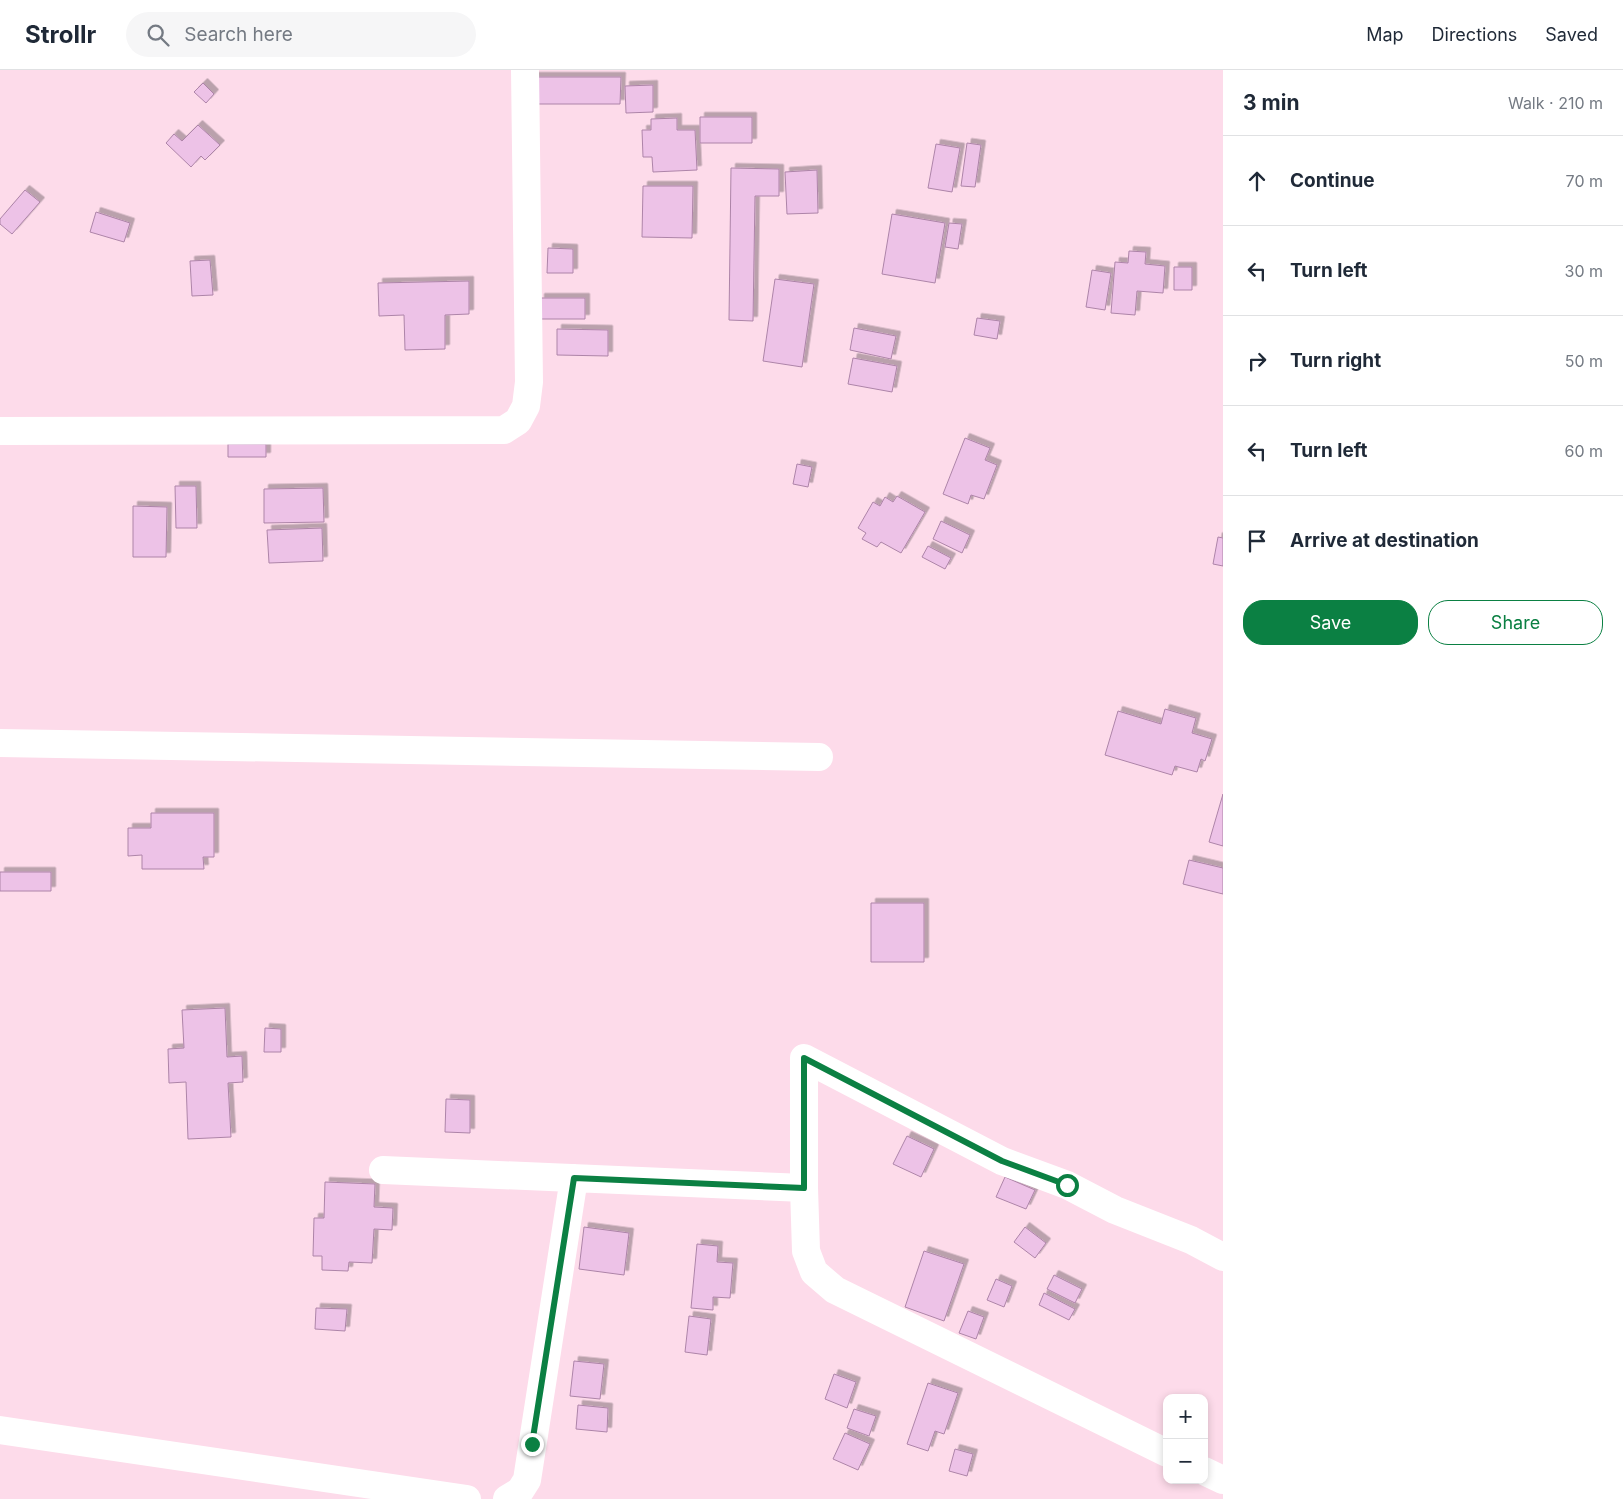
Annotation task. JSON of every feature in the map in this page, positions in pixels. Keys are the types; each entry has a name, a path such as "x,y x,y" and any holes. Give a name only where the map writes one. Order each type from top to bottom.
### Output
{"street":[{"path":"0,431 504,430 518,422 526,406 529,382 525,70"},
{"path":"0,743 819,757"},
{"path":"1163,1451 835,1290 814,1272 806,1251 804,1058 1002,1161 1067,1185 1115,1210 1191,1240 1223,1257"},
{"path":"383,1170 804,1188"},
{"path":"507,1499 520,1491 527,1480 574,1178"},
{"path":"0,1430 467,1499"},
{"path":"1208,1473 1223,1480"}],"building":[{"path":"533,77 621,77 620,104 533,104"},
{"path":"203,83 214,94 206,103 194,92"},
{"path":"653,85 653,112 626,113 625,86"},
{"path":"700,117 752,117 752,143 700,143"},
{"path":"677,118 677,130 695,130 697,170 653,172 652,157 643,157 642,130 651,130 651,119"},
{"path":"198,125 220,145 205,160 201,156 191,167 166,143 174,134 182,141"},
{"path":"967,143 981,145 975,187 961,186"},
{"path":"936,144 960,148 952,192 928,188"},
{"path":"731,168 779,169 779,196 755,196 753,321 729,320"},
{"path":"817,170 818,213 787,214 785,172"},
{"path":"643,186 693,186 692,238 642,237"},
{"path":"25,190 40,202 12,234 0,224 0,219"},
{"path":"96,212 130,223 124,242 90,232"},
{"path":"892,214 945,223 935,283 882,274"},
{"path":"949,223 962,224 958,249 945,247"},
{"path":"548,248 573,249 573,273 547,273"},
{"path":"1129,251 1146,252 1145,264 1165,266 1163,293 1137,291 1135,315 1111,313 1115,262 1128,263"},
{"path":"210,260 213,295 192,296 190,261"},
{"path":"1174,267 1192,267 1192,290 1174,290"},
{"path":"1092,270 1111,273 1105,310 1086,307"},
{"path":"775,279 814,284 802,367 763,361"},
{"path":"469,281 469,314 445,315 445,349 405,350 404,315 379,316 378,283"},
{"path":"540,298 585,298 585,319 540,319"},
{"path":"977,318 1000,321 997,339 974,335"},
{"path":"854,328 896,336 891,359 850,350"},
{"path":"557,329 608,330 608,356 557,355"},
{"path":"853,358 897,366 892,392 848,384"},
{"path":"965,438 990,448 985,460 997,465 984,499 971,495 968,504 943,494"},
{"path":"228,444 266,444 266,457 228,457"},
{"path":"797,464 812,467 808,487 793,484"},
{"path":"175,486 196,486 197,528 176,528"},
{"path":"323,488 324,522 264,523 264,489"},
{"path":"897,496 925,512 901,553 881,542 877,547 862,539 866,533 858,528 873,502 880,506 885,497 893,502"},
{"path":"133,506 167,507 166,557 133,557"},
{"path":"941,521 970,535 962,553 933,539"},
{"path":"322,528 323,561 269,563 267,530"},
{"path":"1218,537 1223,538 1223,566 1213,564"},
{"path":"928,546 951,558 945,569 922,557"},
{"path":"1165,709 1196,718 1192,733 1212,739 1205,761 1201,759 1197,772 1175,766 1172,775 1105,755 1118,711 1161,724"},
{"path":"1223,794 1223,846 1209,842"},
{"path":"151,813 214,813 214,857 203,857 204,869 142,869 142,855 128,856 128,828 151,828"},
{"path":"1189,860 1223,868 1223,894 1183,884"},
{"path":"0,872 51,872 51,891 0,891"},
{"path":"871,903 924,903 924,962 871,962"},
{"path":"225,1008 227,1057 242,1056 243,1082 228,1083 231,1137 188,1139 186,1082 169,1083 168,1049 184,1048 182,1010"},
{"path":"265,1028 281,1029 281,1052 264,1052"},
{"path":"446,1099 470,1100 470,1133 445,1132"},
{"path":"907,1136 934,1149 921,1177 893,1164"},
{"path":"1005,1177 1035,1190 1026,1209 996,1197"},
{"path":"325,1182 375,1184 374,1207 393,1208 392,1230 374,1229 372,1263 349,1262 348,1271 322,1270 322,1256 313,1256 314,1218 324,1218"},
{"path":"584,1227 629,1233 624,1275 579,1269"},
{"path":"1025,1227 1046,1243 1035,1258 1014,1242"},
{"path":"697,1244 718,1246 717,1262 733,1263 730,1298 713,1297 713,1310 691,1308"},
{"path":"924,1251 964,1264 944,1321 905,1307"},
{"path":"1054,1275 1082,1289 1075,1303 1047,1289"},
{"path":"996,1279 1012,1286 1004,1307 987,1300"},
{"path":"1044,1293 1075,1309 1069,1320 1039,1305"},
{"path":"316,1308 347,1309 345,1331 315,1329"},
{"path":"968,1311 984,1317 976,1339 959,1333"},
{"path":"689,1316 711,1319 707,1355 685,1352"},
{"path":"574,1361 604,1364 600,1399 570,1396"},
{"path":"834,1374 856,1382 847,1408 825,1399"},
{"path":"928,1383 958,1393 944,1434 935,1431 928,1451 907,1444"},
{"path":"578,1405 608,1408 607,1432 576,1429"},
{"path":"854,1409 876,1416 869,1436 847,1428"},
{"path":"845,1433 870,1444 858,1470 833,1459"},
{"path":"955,1449 973,1454 967,1476 949,1471"}],"route":[{"path":"532,1444 574,1178 804,1188 804,1058 1002,1161 1067,1185"}]}
